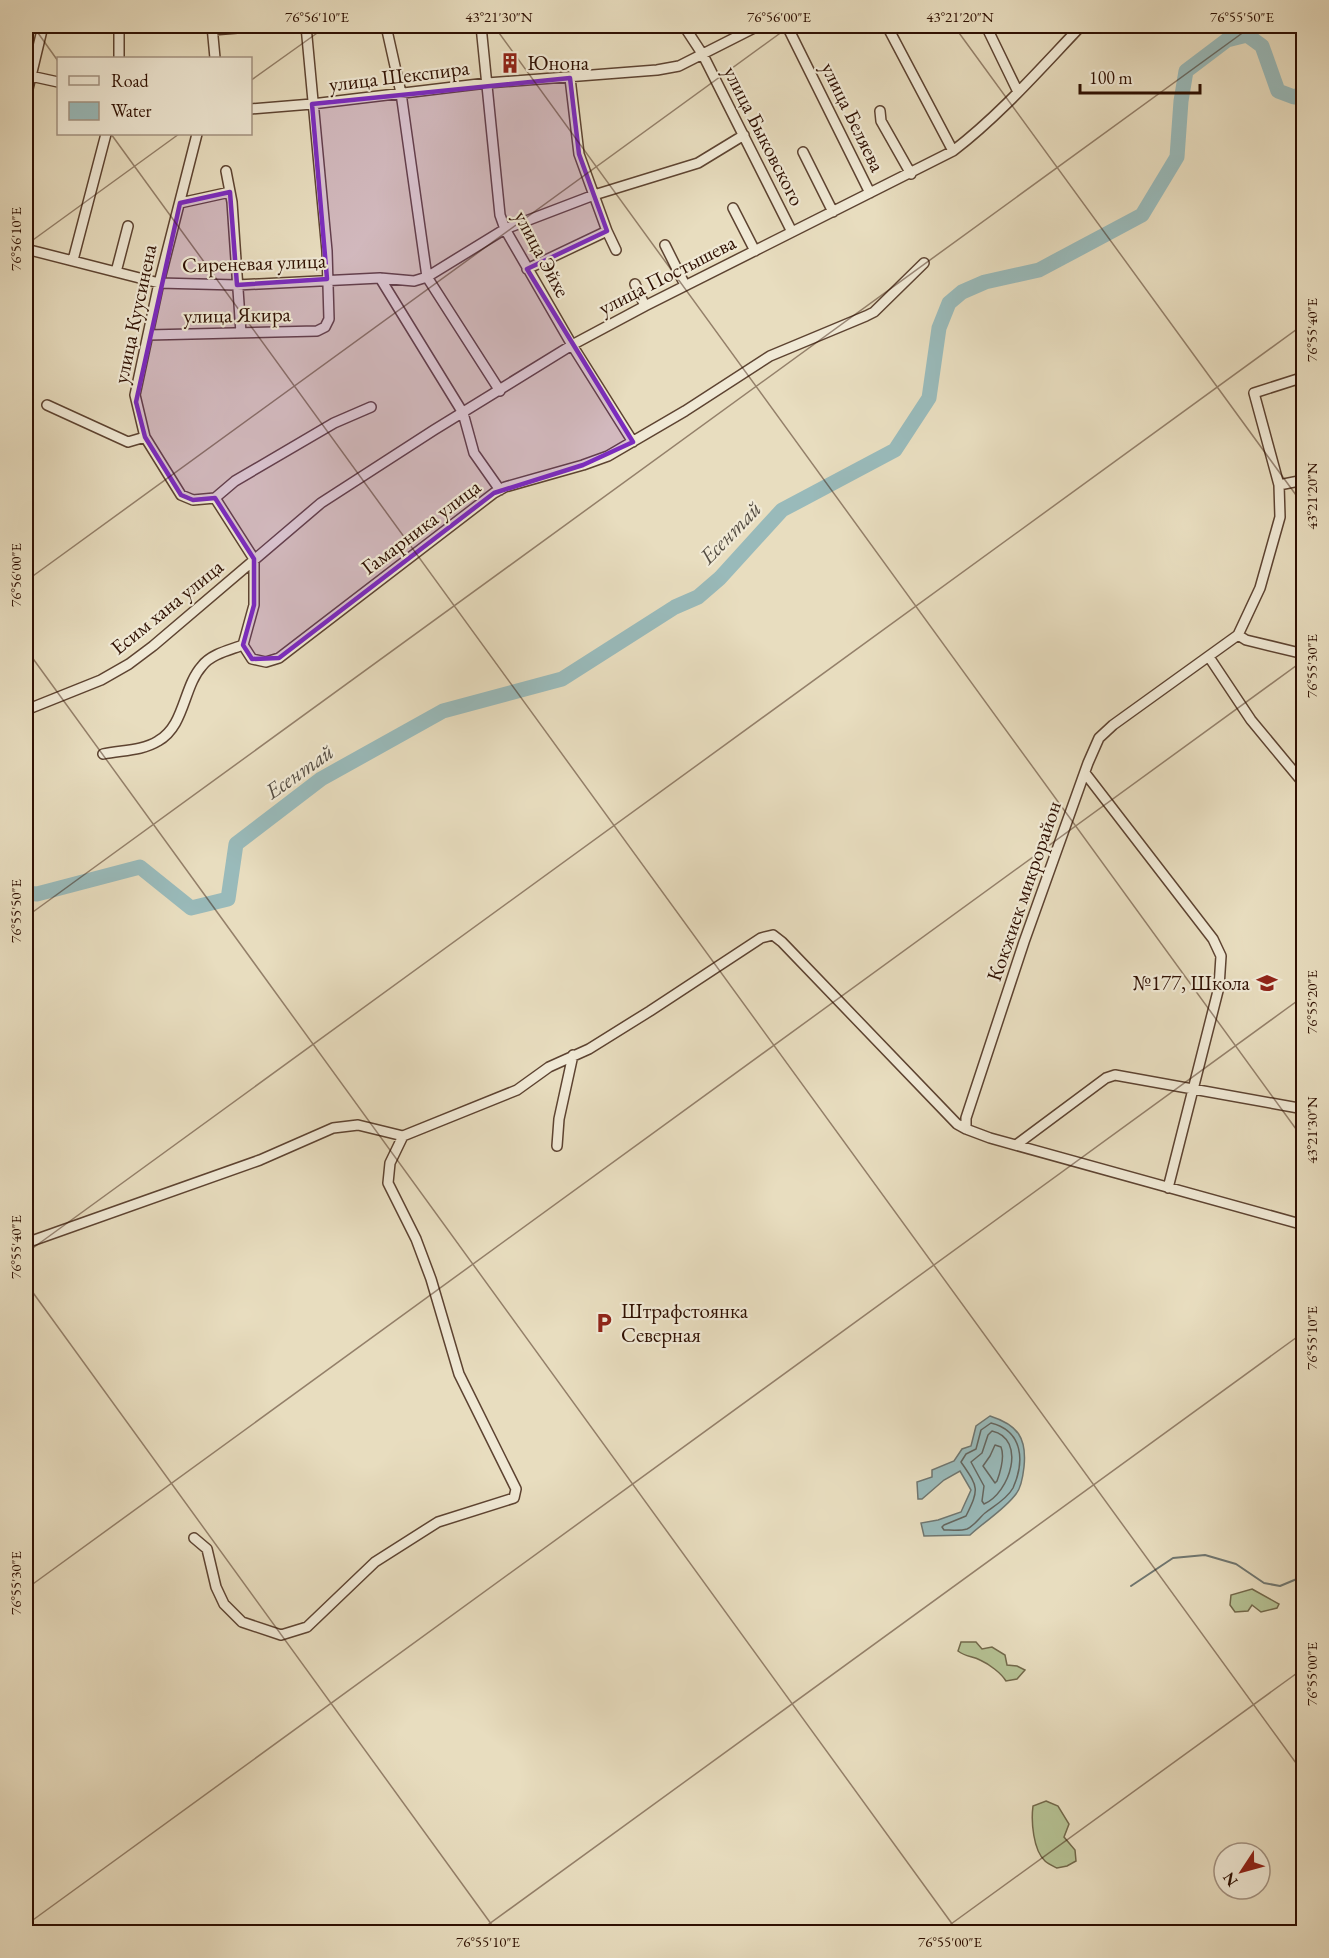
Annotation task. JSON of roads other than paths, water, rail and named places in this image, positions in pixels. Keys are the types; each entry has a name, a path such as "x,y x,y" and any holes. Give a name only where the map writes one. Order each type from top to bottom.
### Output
{"street":[{"path":"26,97 28,75 43,26"},
{"path":"119,26 119,57"},
{"path":"215,57 212,28 262,26"},
{"path":"306,26 327,251 327,279"},
{"path":"386,26 401,93 425,277 500,391"},
{"name":"улица Эйхе","path":"482,26 500,215 505,229 572,345 633,442"},
{"name":"улица Быковского","path":"684,26 703,55 792,232"},
{"name":"улица Шекспира","path":"252,109 487,84 657,70 679,66 758,26"},
{"name":"улица Беляева","path":"787,26 870,193"},
{"path":"887,26 952,152"},
{"path":"986,26 1018,92"},
{"name":"улица Постышева","path":"257,556 338,491 572,345 685,285 952,152 973,136 1081,26"},
{"path":"28,75 57,82"},
{"path":"570,78 579,154 616,250"},
{"path":"880,111 881,121 911,174"},
{"path":"73,260 106,135"},
{"name":"улица Куусинена","path":"197,135 159,283 135,395 146,437 181,495 193,500 215,498"},
{"path":"425,277 505,229 594,195 698,163 744,135"},
{"path":"803,152 833,212"},
{"path":"226,171 230,192 241,333"},
{"path":"180,203 230,192"},
{"path":"733,208 755,251"},
{"path":"116,272 128,226"},
{"path":"527,269 608,231"},
{"path":"665,245 685,285"},
{"name":"Сиреневая улица","path":"26,249 159,283 237,285 327,279 380,278 414,281 425,277"},
{"name":"Гамарника улица","path":"243,645 252,659 266,662 279,658 500,490 608,456 685,411 770,356 874,312 924,263"},
{"path":"380,278 463,413 474,453 500,490"},
{"name":"улица Якира","path":"148,335 317,331 325,327 329,319 327,279"},
{"path":"635,284 645,306"},
{"name":"Кокжиек микрорайон","path":"966,1129 966,1118 1024,942 1099,738 1113,725 1238,635 1260,588 1280,517 1279,485 1254,393 1304,377"},
{"path":"47,405 128,442 146,437"},
{"path":"103,754 132,750 158,741 168,732 182,710 201,666 210,658 243,645 254,605 257,556 215,498 235,481 334,423 371,408"},
{"path":"1279,485 1304,480"},
{"name":"Есим хана улица","path":"26,710 101,680 129,664 257,556"},
{"path":"1238,635 1246,640 1304,654"},
{"path":"1209,657 1251,720 1304,783"},
{"path":"1085,773 1207,931 1221,956 1220,987 1168,1188"},
{"path":"26,1243 260,1160 333,1128 358,1125 403,1136 517,1090 549,1067 589,1049 761,938 773,935 957,1124 966,1129 1304,1225"},
{"path":"556,1146 573,1055"},
{"path":"1016,1145 1106,1078 1115,1075 1304,1109"},
{"path":"194,1538 207,1549 216,1587 224,1604 242,1622 281,1635 307,1626 375,1562 438,1522 514,1498 516,1489 459,1374 431,1279 416,1239 388,1183 390,1163 403,1136"}],"water":[{"path":"990,1416 1014,1428 1022,1440 1025,1457 1018,1491 1006,1505 970,1535 924,1536 921,1523 961,1512 971,1490 960,1471 944,1480 922,1499 918,1499 917,1482 932,1477 932,1470 954,1461 962,1449 971,1446 976,1426"}],"waterway":[{"name":"Есентай","path":"26,893 37,894 140,867 191,908 228,899 236,844 321,779 443,711 562,679 675,607 698,597 720,578 782,510 895,450 929,398 939,328 949,303 962,292 985,282 1039,270 1142,215 1177,157 1181,101 1186,71 1227,40 1247,35 1262,46 1278,91 1294,97 1304,93"},
{"path":"1131,1586 1173,1558 1205,1555 1236,1564 1264,1583 1280,1586 1304,1576"}],"place":[{"name":"Юнона","path":"510,63"},
{"name":"№177, Школа","path":"1267,983"},
{"name":"Штрафстоянка Северная","path":"604,1323"}]}
